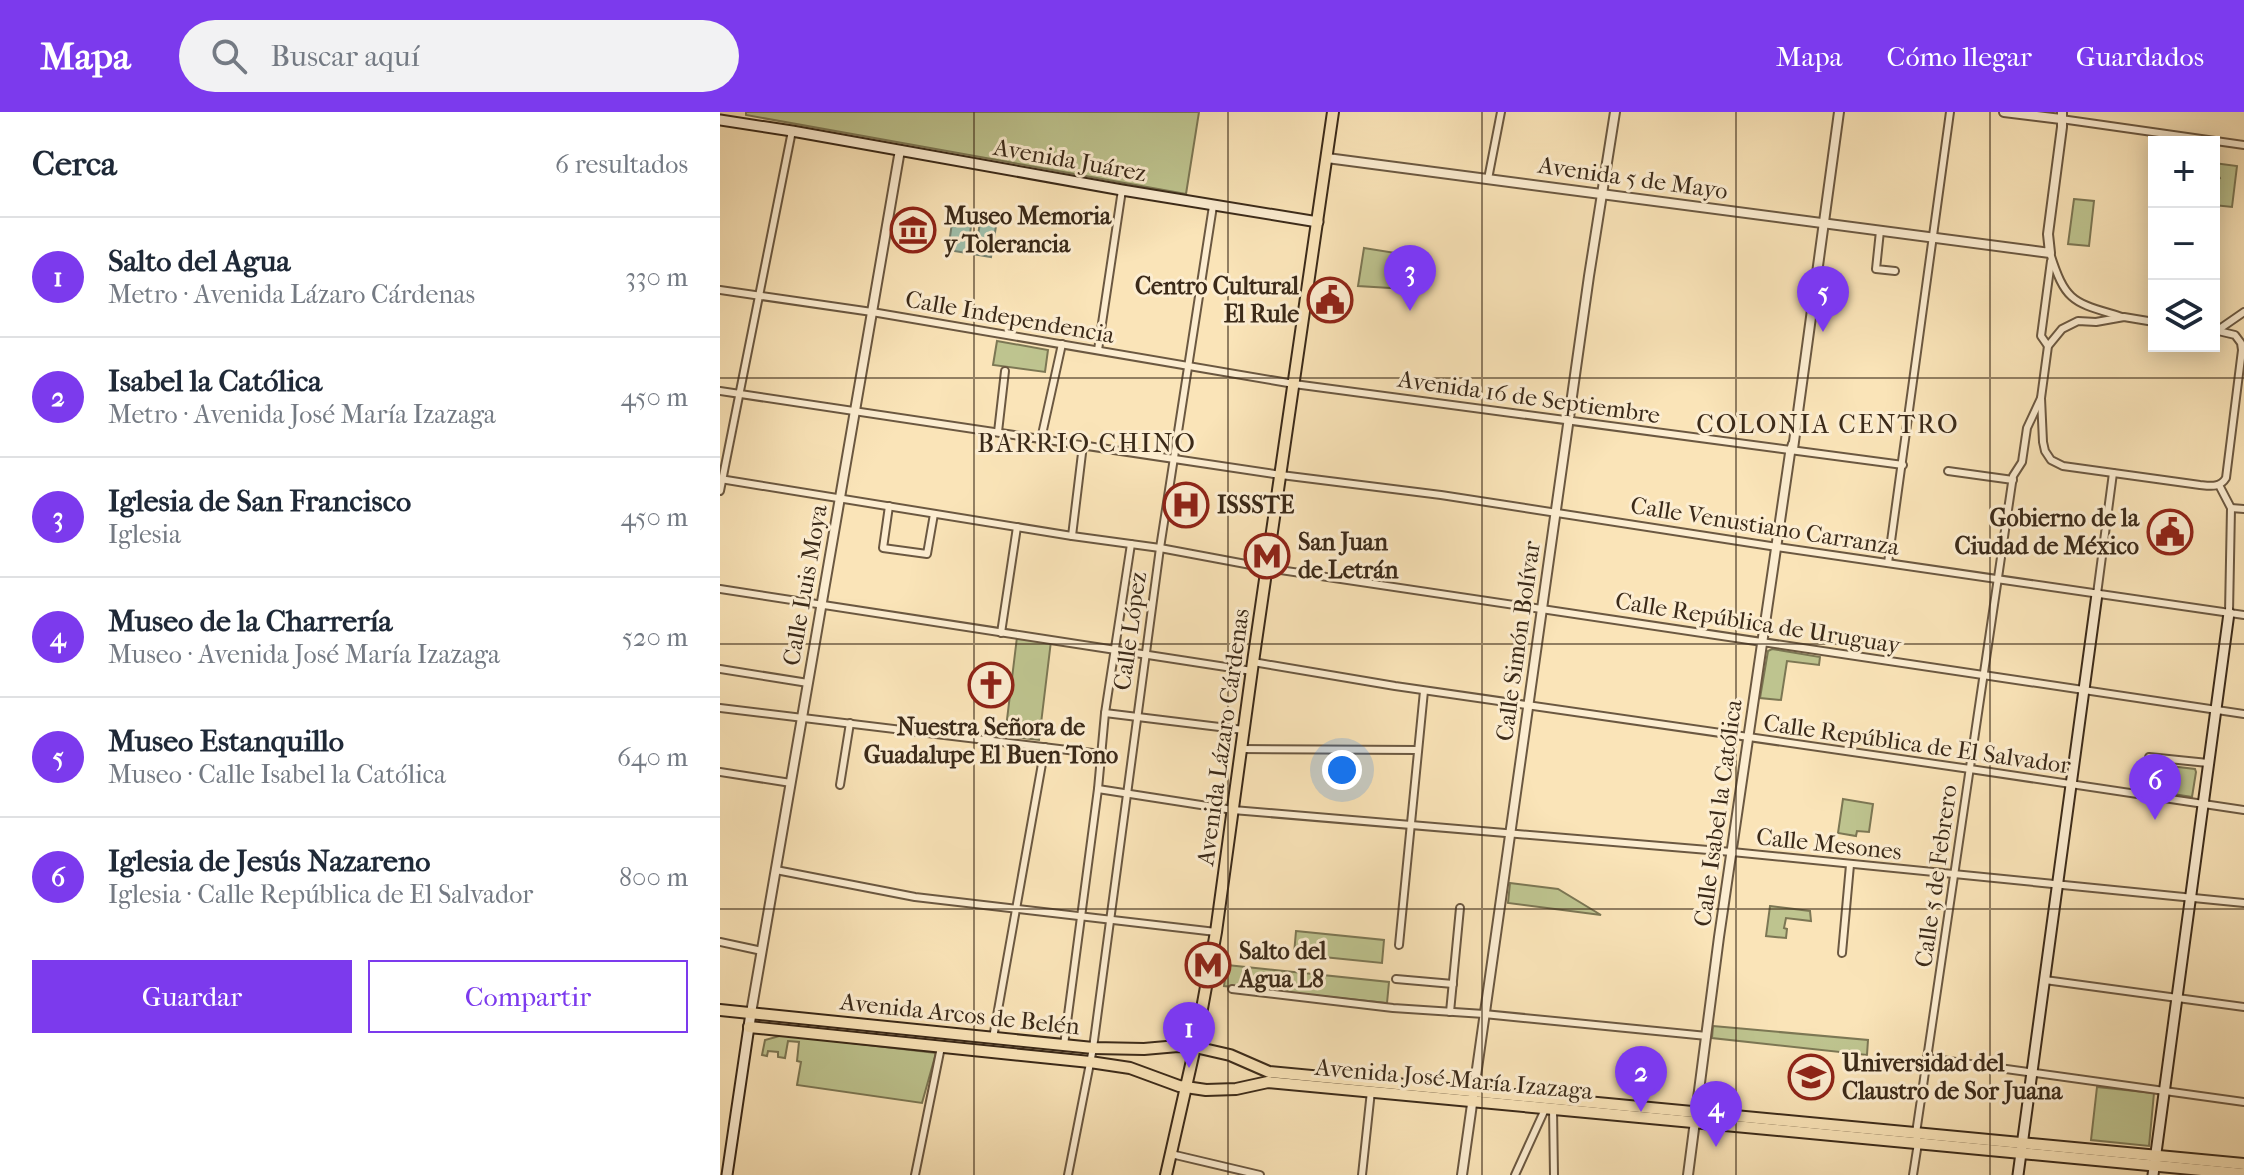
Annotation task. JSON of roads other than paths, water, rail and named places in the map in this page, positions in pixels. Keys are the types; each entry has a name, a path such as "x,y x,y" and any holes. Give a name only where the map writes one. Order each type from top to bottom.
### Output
{"main road":[{"name":"Avenida Lázaro Cárdenas","path":"1166,1175 1195,1047 1216,932 1333,112"},
{"name":"Avenida Juárez","path":"720,120 739,117 792,131 1318,222"},
{"path":"2018,1175 2097,594"},
{"path":"2155,1165 2229,613"},
{"name":"Avenida Arcos de Belén","path":"720,1010 1093,1048 1195,1047"},
{"name":"Calle Luis Moya","path":"727,1175 751,1013"},
{"name":"Avenida Arcos de Belén","path":"749,1027 1090,1062 1130,1068 1186,1088"},
{"name":"Avenida José María Izazaga","path":"1195,1047 1230,1055 1269,1072 1473,1096 2022,1148 2244,1174"},
{"name":"Avenida José María Izazaga","path":"1186,1088 1220,1091 1268,1082 1473,1096 1549,1108 1696,1117"},
{"name":"Avenida José María Izazaga","path":"2155,1165 2244,1164"}],"street":[{"path":"1488,179 1501,112"},
{"name":"Calle Simón Bolívar","path":"1462,1175 1615,112"},
{"name":"Calle Isabel la Católica","path":"1688,1175 1839,112"},
{"path":"1888,563 1950,112"},
{"path":"2004,112 2062,116 2244,145"},
{"path":"2048,346 2041,336 2049,280 2048,234 2062,116"},
{"path":"720,491 792,131"},
{"name":"Calle Luis Moya","path":"751,1013 900,150"},
{"name":"Avenida 5 de Mayo","path":"1327,158 2050,253"},
{"path":"1098,350 1122,190"},
{"name":"Calle López","path":"1068,1175 1093,1048 1160,548 1213,206"},
{"path":"1880,231 1876,269 1895,271"},
{"path":"2050,253 2061,285 2074,300 2086,307 2148,321"},
{"name":"Calle Independencia","path":"720,290 872,312 1294,384"},
{"path":"2220,327 2244,312"},
{"path":"2124,317 2074,322 2062,329 2048,346 2041,398 2043,442 2051,460 2063,466 2219,485 2226,478 2242,350 2235,335 2220,331"},
{"path":"1041,439 1062,344"},
{"path":"998,432 1005,371"},
{"name":"Avenida 16 de Septiembre","path":"1294,384 1903,465"},
{"name":"Calle Venustiano Carranza","path":"720,391 2244,615"},
{"name":"Calle 5 de Febrero","path":"1913,1175 1927,1058 2014,473 2022,462 2027,428 2041,398"},
{"path":"1072,536 1083,445"},
{"path":"1948,471 2013,480"},
{"path":"2097,594 2113,473"},
{"name":"Calle República de Uruguay","path":"721,479 1160,548 1267,568 2244,714"},
{"path":"2219,485 2231,508 2229,613"},
{"path":"889,506 883,548 927,554 934,514"},
{"path":"2231,508 2244,509"},
{"path":"1001,633 1017,527"},
{"path":"1064,1045 1105,713 1131,544"},
{"name":"Calle República de El Salvador","path":"720,589 1145,655 1252,666 2244,810"},
{"path":"720,669 808,683"},
{"path":"1399,945 1424,691"},
{"path":"720,708 1101,754"},
{"path":"1105,713 1244,730"},
{"path":"840,785 850,723"},
{"path":"993,1038 1045,747"},
{"path":"1241,749 1418,750"},
{"path":"2143,795 2149,757 2208,763"},
{"path":"720,772 791,783"},
{"name":"Calle Mesones","path":"1098,789 1233,810 1732,852 2244,903"},
{"path":"1842,953 1850,865"},
{"path":"776,870 915,897 1216,932"},
{"path":"1450,1012 1460,908"},
{"path":"720,942 762,951"},
{"path":"1396,979 1453,984"},
{"path":"2045,980 2244,1007"},
{"path":"1232,989 1393,1008 1707,1036"},
{"path":"916,1175 941,1047"},
{"path":"1927,1058 2244,1102"},
{"path":"1362,1175 1371,1091"},
{"path":"1515,1175 1549,1108"},
{"path":"1549,1108 1554,1175"},
{"path":"1171,1154 1260,1175"}],"place":[{"name":"Museo Memoria y Tolerancia","path":"913,230"},
{"name":"Centro Cultural El Rule","path":"1330,300"},
{"name":"Iglesia de San Francisco","path":"1410,311"},
{"name":"Museo Estanquillo","path":"1823,332"},
{"name":"ISSSTE","path":"1186,505"},
{"name":"Gobierno de la Ciudad de México","path":"2170,532"},
{"name":"San Juan de Letrán","path":"1267,556"},
{"name":"Nuestra Señora de Guadalupe El Buen Tono","path":"991,685"},
{"name":"Iglesia de Jesús Nazareno","path":"2155,820"},
{"name":"Salto del Agua L8","path":"1208,965"},
{"name":"Salto del Agua","path":"1189,1068"},
{"name":"Universidad del Claustro de Sor Juana","path":"1811,1077"},
{"name":"Isabel la Católica","path":"1641,1112"},
{"name":"Museo de la Charrería","path":"1716,1147"}],"district":[{"name":"COLONIA CENTRO","path":"1828,424"},
{"name":"BARRIO CHINO","path":"1087,443"}]}
